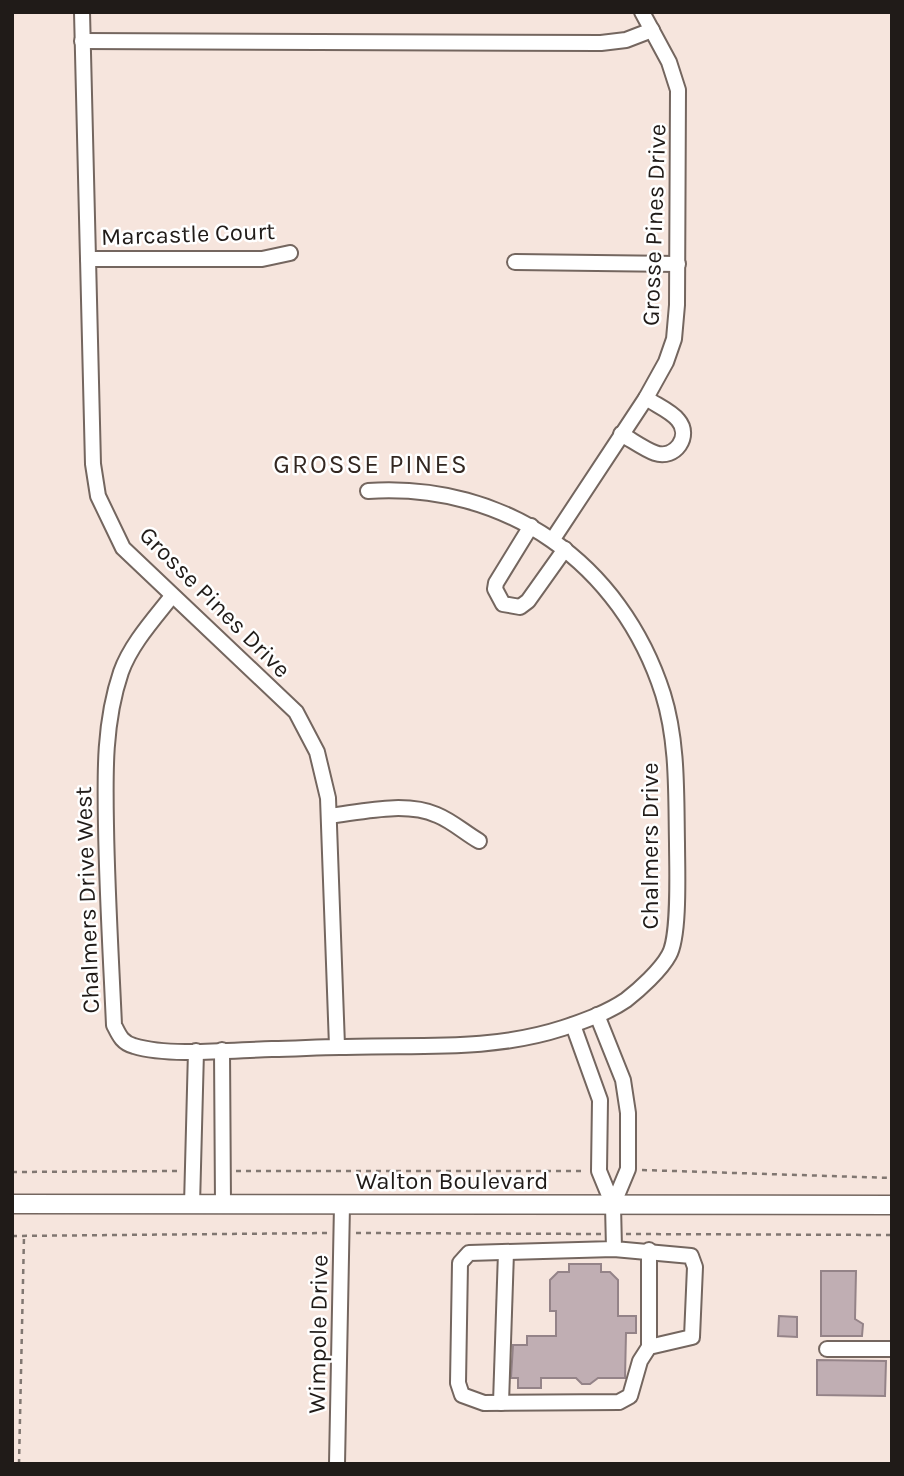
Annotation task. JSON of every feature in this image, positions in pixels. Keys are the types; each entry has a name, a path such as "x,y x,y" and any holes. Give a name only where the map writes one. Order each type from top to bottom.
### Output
{"main road":[{"name":"Walton Boulevard","path":"12,1204 892,1205"}],"street":[{"name":"Grosse Pines Drive","path":"82,12 93,464 98,496 123,548 296,712 317,752 329,816 337,1046"},
{"name":"Grosse Pines Drive","path":"553,538 646,398 666,362 674,339 678,264 678,90 669,62 642,12"},
{"path":"82,41 601,43 626,40 652,30"},
{"name":"Marcastle Court","path":"88,259 262,259 290,253"},
{"path":"514,262 678,264"},
{"path":"621,434 655,453 667,455 677,449 683,438 683,427 677,418 646,398"},
{"name":"Chalmers Drive","path":"368,491 402,489 477,503 553,538 606,588 638,636 663,695 676,765 677,860 674,936 669,955 626,1000 586,1020"},
{"path":"531,526 496,583 495,589 503,604 520,607 528,601 565,549"},
{"name":"Chalmers Drive West","path":"172,596 138,640 122,669 110,710 105,759 114,1025 120,1039 134,1046 196,1051 309,1050 337,1046 467,1047 525,1040 586,1020"},
{"path":"329,816 389,809 419,810 438,815 479,841"},
{"path":"586,1020 623,1080 628,1112 628,1169 613,1205"},
{"path":"586,1020 600,1100 599,1171 613,1205 614,1249"},
{"path":"222,1050 223,1205"},
{"path":"192,1205 196,1051"},
{"name":"Wimpole Drive","path":"337,1464 342,1205"},
{"path":"649,1250 649,1347 640,1361 630,1396 619,1402 501,1403 469,1399 461,1395 458,1383 460,1263 469,1253 614,1249 649,1250 691,1256 695,1279 692,1337 649,1347"},
{"path":"501,1403 506,1252"},
{"path":"827,1349 892,1349"}],"path":[{"path":"628,1169 892,1178"},
{"path":"12,1172 193,1171"},
{"path":"223,1171 599,1171"},
{"path":"12,1236 342,1233 892,1235"},
{"path":"19,1464 24,1236"}],"building":[{"path":"569,1264 601,1264 601,1272 610,1272 618,1280 618,1316 636,1316 636,1333 626,1333 625,1378 598,1378 590,1384 582,1384 576,1378 541,1378 541,1388 518,1388 518,1378 511,1378 513,1345 527,1345 527,1336 556,1336 556,1311 550,1311 550,1280 558,1272 569,1272"},
{"path":"821,1271 856,1271 855,1319 863,1324 862,1336 821,1336"},
{"path":"779,1316 797,1317 797,1337 778,1336"},
{"path":"817,1360 886,1361 885,1396 817,1395"}],"district":[{"name":"GROSSE PINES","path":"371,464"}]}
